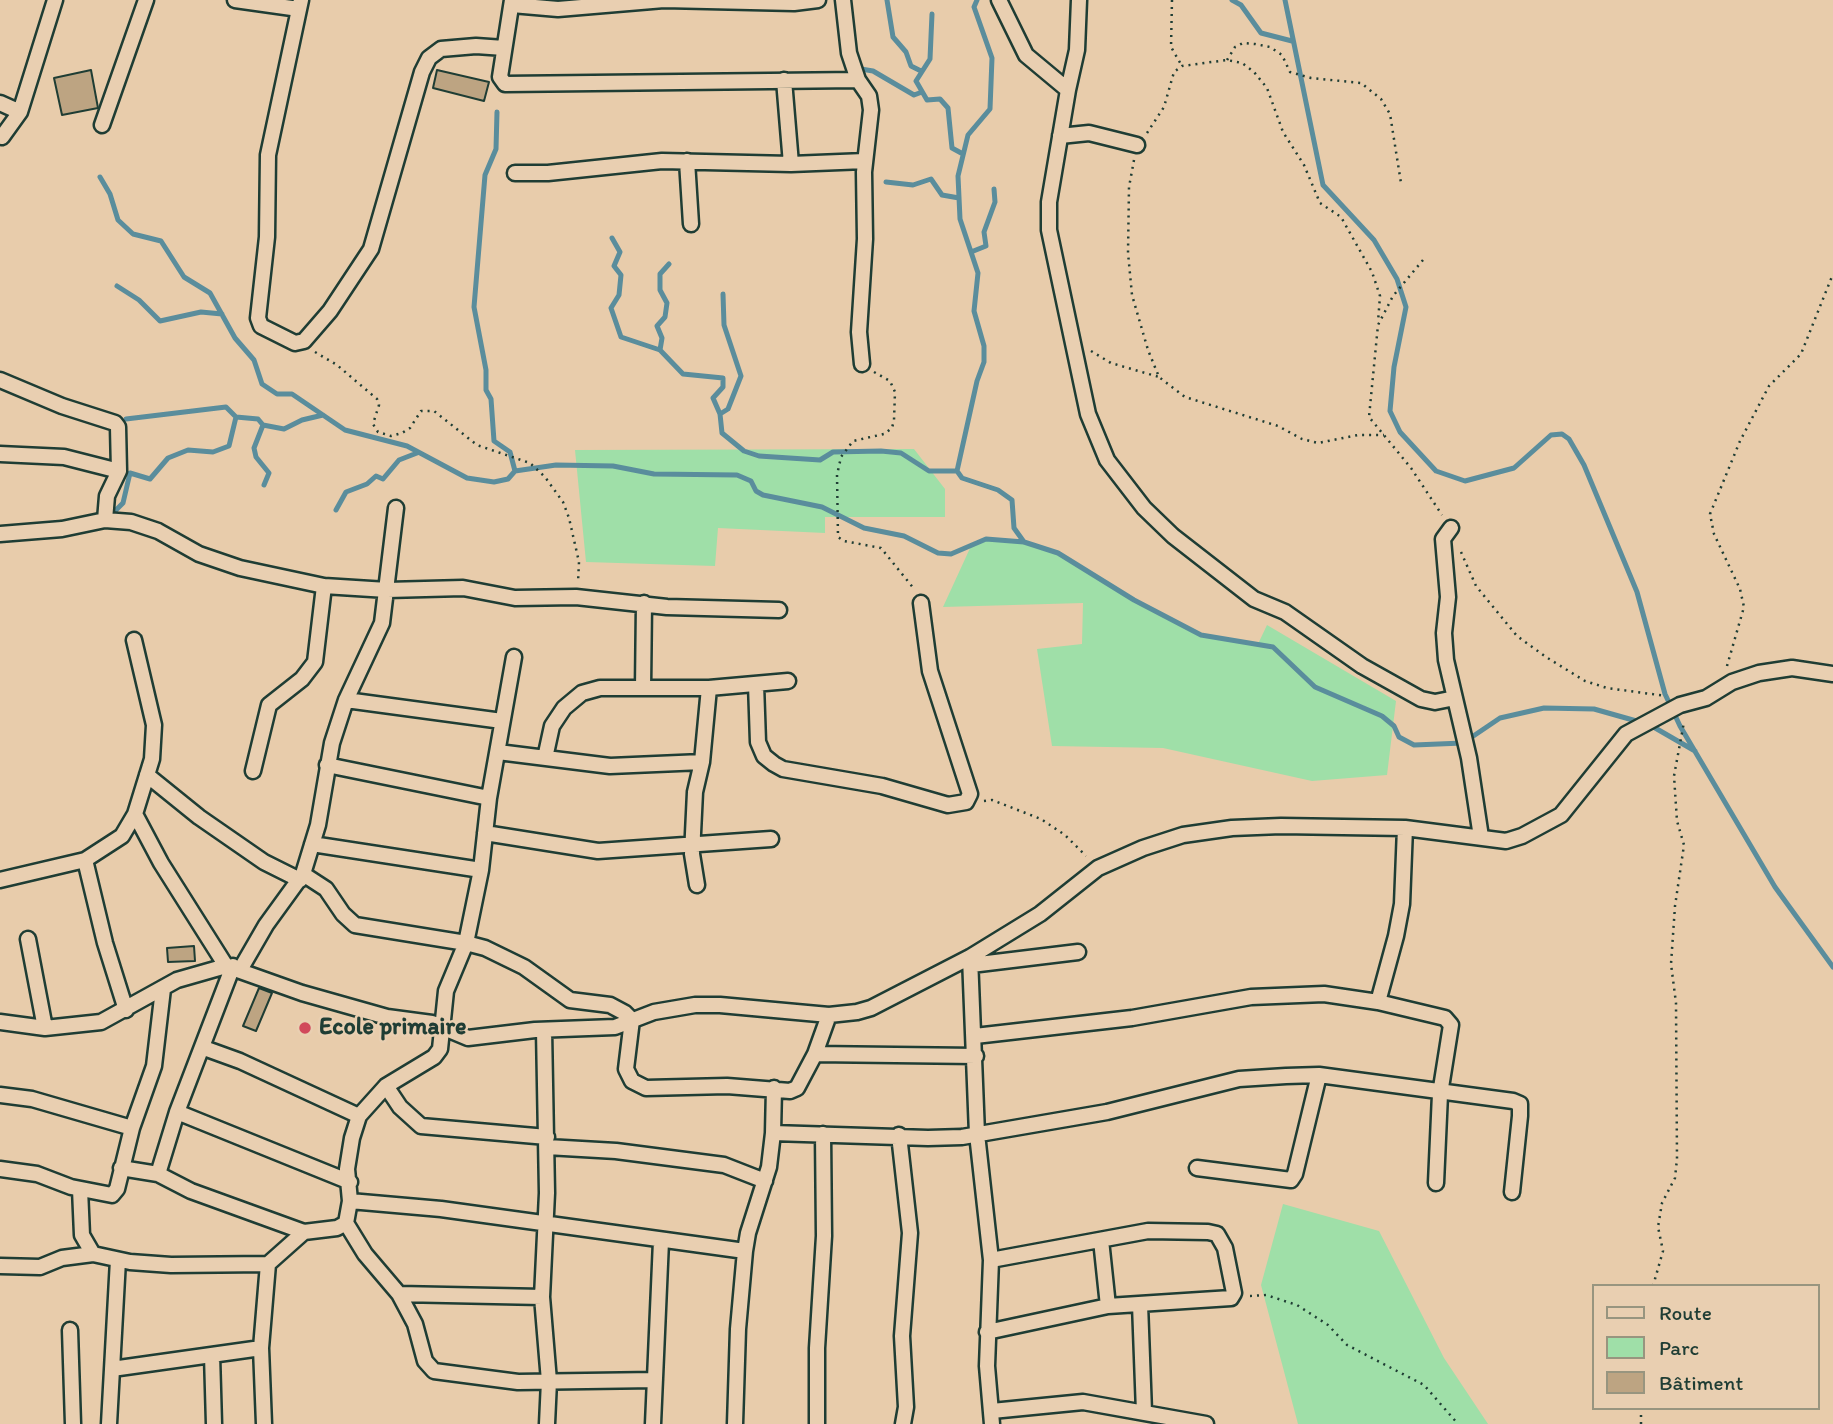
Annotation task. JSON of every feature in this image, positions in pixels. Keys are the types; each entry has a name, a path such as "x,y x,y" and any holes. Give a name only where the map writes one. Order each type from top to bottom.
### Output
{"street":[{"path":"2,137 20,112 55,0"},
{"path":"102,125 146,0"},
{"path":"235,0 300,4 267,162 267,237 258,318 261,326 300,344 330,311 371,249 422,72 429,58 441,49 475,46 504,48"},
{"path":"818,0 794,3 664,0 558,9 512,3 500,77 505,84 858,80"},
{"path":"843,0 849,53 858,80 869,96 872,110 865,161 866,239 859,331 862,364"},
{"path":"999,0 1026,55 1068,90"},
{"path":"1079,0 1077,50 1059,136 1049,202 1049,230 1088,414 1107,460 1143,508 1173,536 1254,599 1285,612 1362,666 1421,699 1435,702 1455,698"},
{"path":"784,80 791,164"},
{"path":"0,103 20,112"},
{"path":"1059,136 1089,133 1137,145"},
{"path":"515,173 548,173 662,161 791,164 865,161"},
{"path":"687,162 691,224"},
{"path":"0,380 62,406 115,423 118,427 119,471 107,496 105,520"},
{"path":"0,454 64,457 119,471"},
{"path":"158,1174 177,1112 204,1048 233,967 301,877 312,844 327,765 345,700 383,623 396,508"},
{"path":"0,534 62,529 105,520 145,526 199,554 240,568 324,586 387,590 463,588 515,598 576,597 667,607 779,610"},
{"path":"1451,528 1443,539 1448,597 1444,633 1446,660 1481,837"},
{"path":"253,771 270,705 302,679 315,662 324,586"},
{"path":"643,688 644,603"},
{"path":"756,684 758,742 764,756 783,769 882,786 948,805 969,800 930,671 921,603"},
{"path":"0,880 85,860 122,836 135,814 147,775 154,725 134,640"},
{"path":"121,1168 158,1174 191,1191 304,1232 337,1228 345,1223 351,1201 347,1169 359,1116 386,1086 434,1057 440,1049 446,992 466,943 481,870 489,798 514,657"},
{"path":"0,1022 45,1028 101,1022 177,980 233,967 314,996 387,1017 432,1023 468,1038 544,1030 615,1027 654,1012 720,1004 829,1015 871,1008 970,961 1040,914 1098,868 1143,848 1183,835 1232,828 1405,828 1506,841 1561,815 1626,734 1680,705 1706,698 1732,682 1759,673 1792,668 1833,674"},
{"path":"545,758 552,726 564,708 582,693 600,688 709,688 788,681"},
{"path":"697,885 693,845 695,792 702,762 709,688"},
{"path":"345,700 502,721"},
{"path":"498,752 610,766 702,762"},
{"path":"327,765 489,798"},
{"path":"147,775 199,817 264,862 326,889 343,914 355,925 485,948 524,967 570,1000 610,1005 632,1020"},
{"path":"135,814 167,873 233,967"},
{"path":"1378,1002 1402,904 1405,828"},
{"path":"485,833 598,851 771,839"},
{"path":"312,844 481,870"},
{"path":"85,860 105,943 126,1010"},
{"path":"27,939 45,1028"},
{"path":"970,961 1078,952"},
{"path":"970,961 976,1056 977,1134 990,1260 987,1332 992,1418 1083,1402 1206,1424"},
{"path":"0,1169 37,1174 79,1189 111,1195 117,1189 132,1128 154,1066 163,989"},
{"path":"975,1036 1132,1018 1262,996 1324,994 1378,1002 1445,1018 1451,1025 1452,1032 1440,1094 1436,1183"},
{"path":"632,1020 626,1069 632,1081 646,1088 774,1088 790,1091 797,1088 815,1054 829,1015"},
{"path":"544,1030 547,1142 542,1297 549,1381 547,1424"},
{"path":"204,1048 240,1060 359,1116"},
{"path":"815,1054 976,1056"},
{"path":"1197,1168 1291,1180 1295,1174 1320,1075"},
{"path":"773,1133 928,1138 977,1134 1107,1112 1239,1079 1320,1075 1520,1104 1512,1192"},
{"path":"386,1086 405,1113 421,1126 724,1165 765,1181"},
{"path":"735,1424 738,1329 745,1251 765,1181 773,1133 774,1088"},
{"path":"0,1095 32,1100 132,1128"},
{"path":"177,1112 350,1182"},
{"path":"817,1424 817,1348 824,1236 823,1134"},
{"path":"899,1135 909,1233 902,1336 906,1407 903,1424"},
{"path":"79,1189 82,1235 93,1254"},
{"path":"351,1201 441,1209 745,1251"},
{"path":"345,1223 365,1254 399,1294 415,1324 425,1361 434,1371 518,1382 655,1380"},
{"path":"987,1332 1108,1306 1231,1298 1234,1293 1230,1269 1217,1234 1149,1231 990,1260"},
{"path":"0,1266 40,1267 62,1258 93,1254 118,1260 171,1265 268,1264 304,1232"},
{"path":"1101,1240 1108,1306"},
{"path":"653,1424 661,1241"},
{"path":"109,1424 118,1260"},
{"path":"264,1424 261,1348 268,1264"},
{"path":"399,1294 542,1297"},
{"path":"1140,1304 1144,1412"},
{"path":"71,1330 73,1424"},
{"path":"112,1369 261,1348"},
{"path":"212,1355 214,1424"}],"path":[{"path":"1172,0 1171,47 1182,66"},
{"path":"1227,60 1235,47 1242,43 1255,44 1270,47 1282,55 1290,72 1311,78 1361,83 1381,99 1390,114 1401,183"},
{"path":"1159,377 1148,351 1132,295 1128,253 1129,187 1137,145 1164,107 1170,79 1182,66 1227,60 1242,64 1254,72 1267,88 1283,132 1304,164 1320,204 1341,217 1355,240 1380,296 1369,417 1385,435 1451,528 1476,586 1517,636 1585,681 1607,688 1669,696 1680,705 1684,725 1674,776 1677,821 1684,845 1675,906 1671,964 1676,1003 1677,1159 1675,1178 1662,1203 1658,1227 1663,1251 1654,1284"},
{"path":"1378,325 1393,296 1423,260"},
{"path":"1732,682 1726,669 1744,607 1740,589 1714,534 1710,514 1740,441 1769,386 1801,354 1833,274"},
{"path":"300,344 337,366 377,399 379,405 373,424 378,432 391,436 402,433 410,428 421,411 434,411 477,444 530,463 545,477 563,502 569,518 579,562 576,597"},
{"path":"1072,344 1095,352 1111,363 1159,377 1185,397 1278,426 1302,439 1318,443 1358,435 1385,435"},
{"path":"862,364 890,381 895,392 894,420 892,428 884,434 853,442 841,457 837,475 838,537 844,541 881,548 921,603"},
{"path":"969,800 976,803 992,800 1041,820 1065,835 1098,868"},
{"path":"1231,1298 1266,1295 1297,1305 1328,1325 1347,1345 1424,1385 1458,1424"}],"green space":[{"path":"914,449 945,489 945,517 825,517 825,533 718,528 715,566 586,562 575,450"},
{"path":"986,539 1024,542 1058,553 1134,600 1201,635 1258,644 1267,625 1396,701 1387,775 1312,781 1163,748 1052,746 1037,649 1082,644 1083,603 943,607 971,546"},
{"path":"1283,1204 1379,1231 1444,1358 1488,1424 1298,1424 1261,1285"}],"building":[{"path":"91,70 98,108 62,115 54,78"},
{"path":"437,70 489,82 484,101 433,88"},
{"path":"194,946 195,961 168,962 167,948"},
{"path":"259,988 272,993 256,1031 243,1026"}],"waterway":[{"path":"887,0 893,37 906,52 911,66 921,71"},
{"path":"977,0 974,7 992,58 990,109 968,135 958,176 960,219 978,273 974,311 984,346 984,362 977,381 957,471 962,478 998,490 1012,500 1014,528 1024,542"},
{"path":"1232,0 1241,5 1261,33 1292,41"},
{"path":"1285,0 1323,185 1374,240 1397,279 1406,307 1394,367 1390,411 1400,432 1436,471 1465,481 1514,468 1551,435 1562,434 1569,439 1584,465 1637,592 1665,694 1680,726 1775,887 1833,967"},
{"path":"932,14 930,59 916,81 927,100 940,99 948,108 952,148 963,154"},
{"path":"855,68 873,71 914,95 922,92"},
{"path":"497,112 496,149 485,175 474,307 486,370 486,390 491,399 494,441 510,452 515,471"},
{"path":"100,177 110,194 118,220 133,234 161,241 184,277 210,293 235,338 254,360 262,384 277,394 292,394 345,430 407,446 467,478 494,482 508,479 515,471 556,465 613,466 654,474 737,475 751,481 756,491 763,495 822,507 864,528 904,536 938,553 951,554 986,539 1024,542 1058,553 1134,600 1201,635 1273,647 1315,687 1382,716 1394,726 1399,737 1414,745 1463,743 1500,718 1544,708 1594,709 1640,722"},
{"path":"886,182 913,185 931,179 942,195 959,198"},
{"path":"971,252 986,246 984,232 995,202 994,189"},
{"path":"612,238 620,252 614,266 621,275 619,295 611,308 621,337 660,350 683,374 723,378 723,387 713,398 720,414 722,433 744,451 759,456 820,460 833,452 881,451 901,453 929,471 957,471"},
{"path":"660,350 662,338 657,326 665,317 667,303 660,290 660,274 669,264"},
{"path":"117,286 139,300 160,321 201,312 222,314"},
{"path":"720,414 728,409 741,376 724,325 723,294"},
{"path":"126,419 226,407 236,417 258,419 263,425 284,429 302,420 323,415"},
{"path":"110,516 123,503 130,473 150,479 168,458 188,450 213,452 229,446 236,417"},
{"path":"263,425 254,448 256,457 269,473 264,485"},
{"path":"336,510 346,492 367,484 376,476 383,479 399,460 417,453"},
{"path":"1650,725 1695,751"}],"place":[{"name":"Ecole primaire","path":"305,1028"}]}
